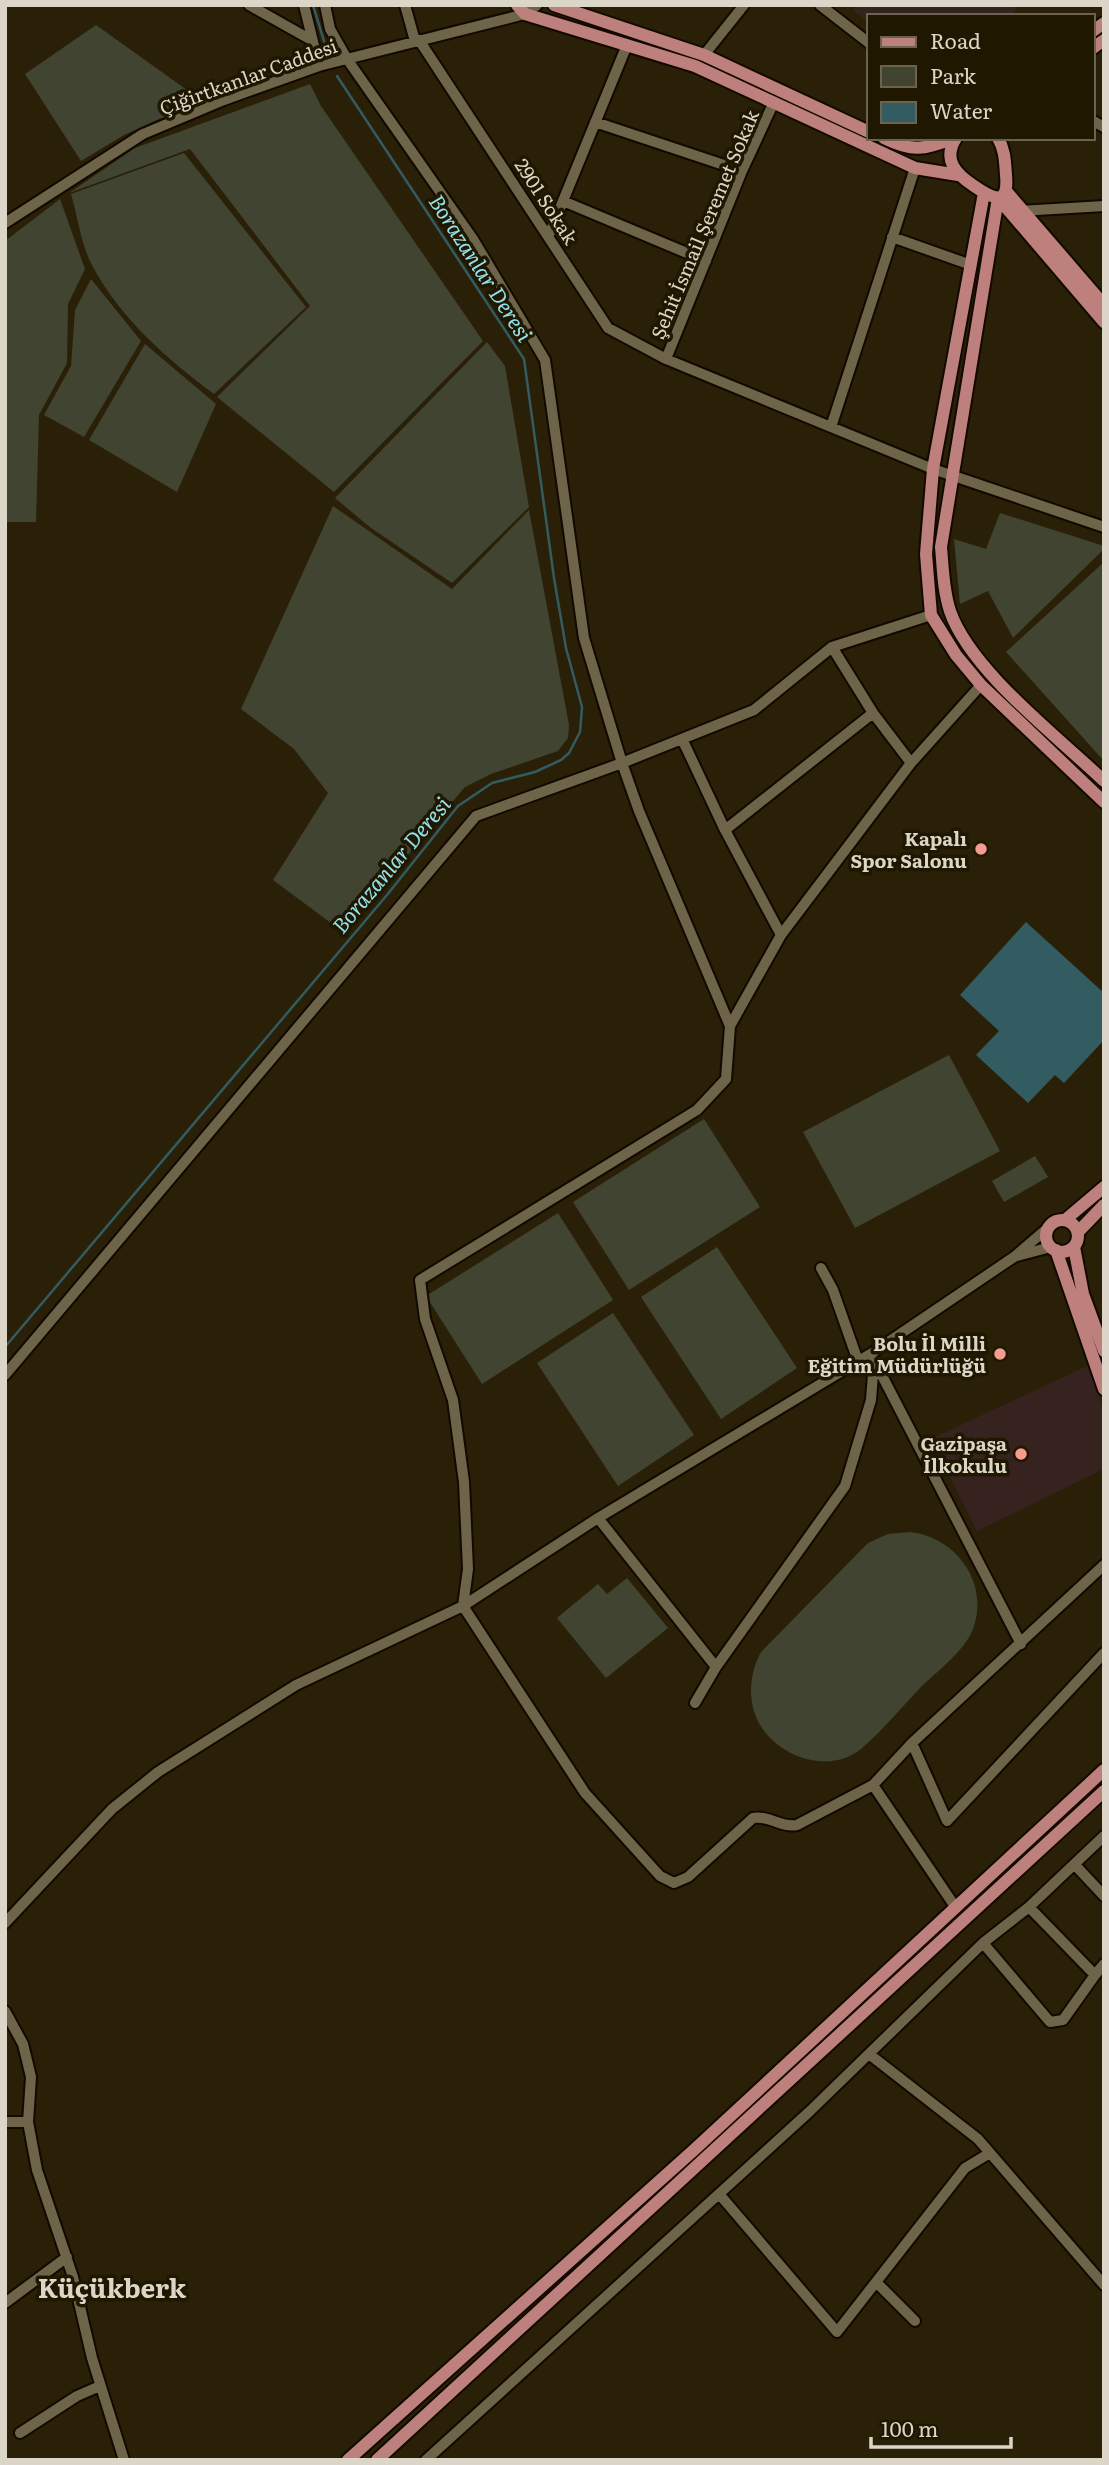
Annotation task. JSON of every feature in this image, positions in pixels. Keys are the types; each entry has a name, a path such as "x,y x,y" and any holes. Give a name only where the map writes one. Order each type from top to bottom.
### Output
{"main road":[{"path":"554,5 704,55 867,131"},
{"path":"521,9 695,66 915,168 958,175 984,193 1002,195 1020,211 1104,305"},
{"path":"888,140 907,149 918,149 949,140"},
{"path":"955,140 950,158 958,175"},
{"path":"1004,142 1002,195 942,547 950,610 963,639 990,672 1104,781"},
{"path":"984,193 933,469 926,554 931,615 956,655 981,685 1104,802"},
{"path":"1002,195 1104,322"},
{"path":"1104,1187 1065,1220 1050,1226 1046,1235 1054,1249 1104,1389"},
{"path":"1104,1205 1078,1232 1074,1247 1083,1294 1104,1351"},
{"path":"1065,1220 1074,1225 1078,1232"},
{"path":"1054,1249 1068,1251 1074,1247"},
{"path":"348,2460 695,2149 1104,1770"},
{"path":"377,2460 1104,1791"}],"street":[{"path":"249,5 313,41"},
{"path":"304,5 318,66"},
{"path":"325,5 330,29 347,59 473,239 545,360 584,638 639,811 730,1026"},
{"name":"2901 Sokak","path":"405,5 417,41 549,235 608,328 666,359 933,469 1104,527"},
{"name":"Çiğirtkanlar Caddesi","path":"5,223 143,134 224,100 318,66 417,41 537,5"},
{"path":"704,55 744,5"},
{"path":"820,5 867,41"},
{"path":"549,235 627,45"},
{"name":"Şehit İsmail Şeremet Sokak","path":"666,359 742,171 774,103"},
{"path":"595,122 742,171"},
{"path":"831,427 915,168"},
{"path":"563,201 706,261"},
{"path":"1020,211 1104,206"},
{"path":"892,237 971,265"},
{"path":"5,1375 476,816 683,741 754,710 832,646 931,615"},
{"path":"832,646 873,713 911,763"},
{"path":"981,685 911,763 781,935 730,1026 726,1079 697,1110 419,1280 425,1319 453,1400 464,1482 468,1569 463,1606 585,1793 668,1882 674,1883 688,1877 753,1818 761,1816 786,1827 797,1825 873,1785 912,1743 1104,1565"},
{"path":"725,830 873,713"},
{"path":"683,741 725,830 781,935"},
{"path":"5,1923 112,1809 158,1772 296,1685 373,1646 463,1606 598,1518 858,1361 873,1357 1014,1257 1050,1226"},
{"path":"1014,1257 1054,1249"},
{"path":"821,1268 833,1290 858,1361"},
{"path":"873,1357 1021,1644"},
{"path":"695,1703 716,1667 845,1486 871,1400 873,1357"},
{"path":"598,1518 716,1667"},
{"path":"912,1743 947,1821 1104,1653"},
{"path":"873,1785 956,1908"},
{"path":"426,2460 720,2195 983,1943 1029,1906 1104,1836"},
{"path":"1075,1865 1104,1896"},
{"path":"1029,1906 1095,1975"},
{"path":"983,1943 1051,2022 1063,2020 1104,1964"},
{"path":"5,2011 23,2044 30,2068 28,2122 37,2170 67,2257 100,2386 124,2460"},
{"path":"870,2054 978,2138 1104,2285"},
{"path":"5,2122 28,2122"},
{"path":"720,2195 837,2332 965,2168 990,2153"},
{"path":"5,2303 67,2257"},
{"path":"876,2282 915,2321"},
{"path":"20,2433 69,2401 100,2386"}],"shaded area":[{"path":"856,5 1017,5 1014,14 867,14 867,21 853,10"},
{"name":"Gazipaşa İlkokulu","path":"1089,1365 1104,1412 1104,1469 977,1531 931,1439"}],"green space":[{"path":"96,25 201,100 124,135 81,161 25,74"},
{"path":"310,84 321,106 483,341 334,492 217,397 310,306 190,149 69,193 135,148"},
{"path":"184,153 306,307 214,394 146,337 104,286 89,259 71,194"},
{"path":"60,199 85,269 68,304 67,363 39,415 36,522 5,522 5,241"},
{"path":"91,279 141,341 84,437 44,415 71,366 75,310"},
{"path":"487,342 505,366 529,507 452,583 371,528 335,498"},
{"path":"145,344 216,404 177,492 89,440"},
{"path":"333,506 452,589 529,510 569,725 568,738 558,751 491,774 465,787 343,932 273,880 328,793 294,749 241,709"},
{"path":"1000,513 1104,546 1104,549 1013,638 988,591 960,604 954,539 986,549"},
{"path":"1104,562 1104,761 1006,652"},
{"path":"949,1055 1000,1151 855,1228 803,1132"},
{"path":"704,1119 760,1207 629,1290 573,1202"},
{"path":"1035,1156 1048,1177 1004,1202 992,1181"},
{"path":"558,1213 613,1300 482,1384 426,1296"},
{"path":"717,1247 797,1368 721,1419 641,1297"},
{"path":"613,1313 694,1435 618,1486 537,1363"},
{"path":"910,1532 942,1543 955,1553 973,1579 977,1612 969,1637 957,1653 861,1749 849,1757 835,1760 807,1759 794,1754 771,1739 762,1728 754,1710 752,1681 761,1652 868,1543 888,1534"},
{"path":"627,1578 668,1628 606,1678 557,1618 598,1584 607,1594"}],"water":[{"path":"1026,922 1104,993 1104,1040 1064,1083 1055,1075 1028,1103 976,1055 999,1031 960,995"}],"waterway":[{"name":"Borazanlar Deresi","path":"313,5 327,51"},
{"name":"Borazanlar Deresi","path":"5,1347 387,895 458,806 492,783 535,772 561,760 569,753 580,732 582,707 566,648 554,578 524,359 337,76"}],"place":[{"name":"Kapalı Spor Salonu","path":"981,849"},
{"name":"Bolu İl Milli Eğitim Müdürlüğü","path":"1000,1354"},
{"name":"Gazipaşa İlkokulu","path":"1021,1454"}],"district":[{"name":"Küçükberk","path":"112,2286"}]}
